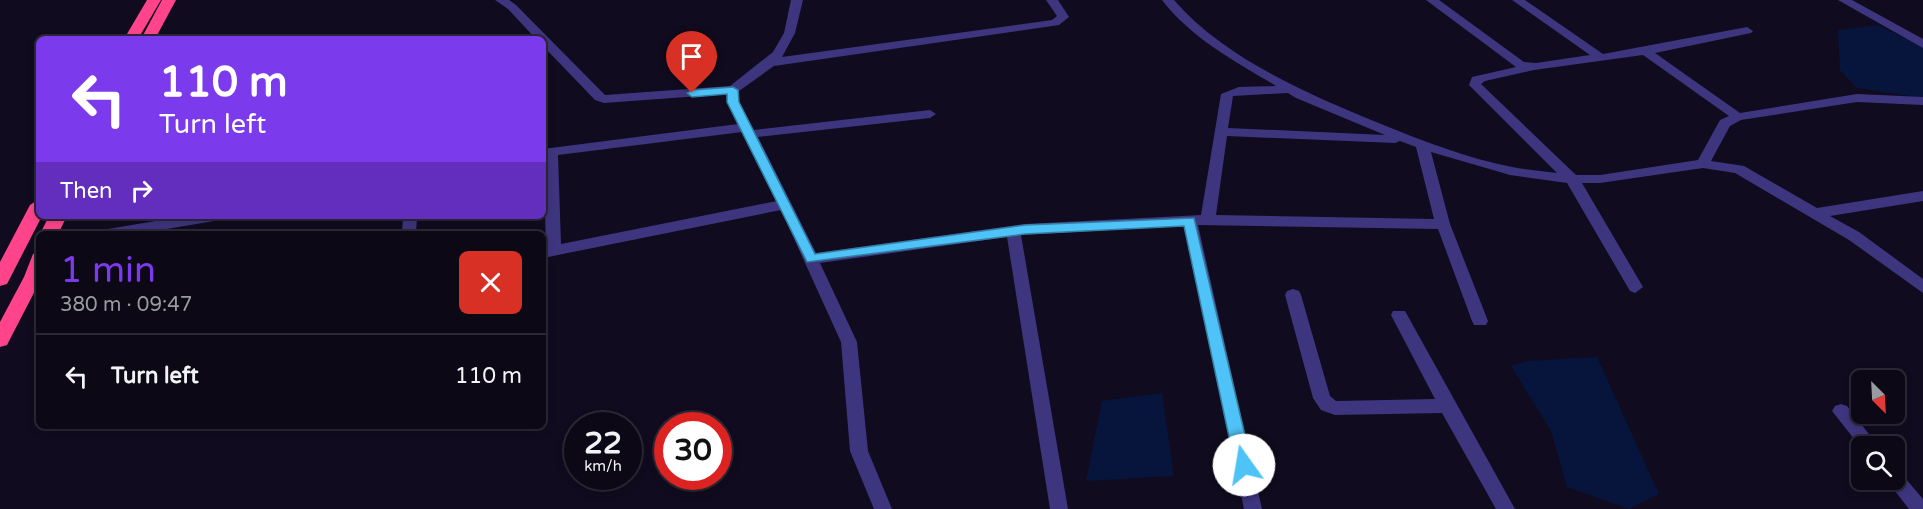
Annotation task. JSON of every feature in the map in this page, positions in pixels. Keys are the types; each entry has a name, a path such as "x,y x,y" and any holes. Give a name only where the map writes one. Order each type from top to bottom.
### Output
{"highway":[{"path":"133,36 154,0"},
{"path":"150,36 169,0"},
{"path":"0,279 36,211"},
{"path":"0,340 32,280 36,267"}],"street":[{"path":"774,62 793,28 797,0"},
{"path":"546,41 604,99 733,90 774,62 1055,23 1063,17 1052,0"},
{"path":"1168,0 1185,20 1209,40 1290,89 1422,145 1510,171 1572,179 1600,179 1703,164 1725,165 1754,175 1873,248 1923,287"},
{"path":"1432,0 1515,62 1536,67"},
{"path":"1518,0 1600,57"},
{"path":"1844,0 1923,44"},
{"path":"506,1 541,36"},
{"path":"1635,287 1572,179 1475,85 1476,80 1536,67 1645,51 1747,31"},
{"path":"1645,51 1738,117"},
{"path":"1208,220 1227,94 1239,91 1290,89"},
{"path":"733,90 733,102 786,204 849,342 859,451 883,509"},
{"path":"1703,164 1725,123 1738,117 1857,98 1923,101"},
{"path":"786,204 548,252 547,152 930,114"},
{"path":"1220,132 1407,139"},
{"path":"1422,145 1443,224 1480,321"},
{"path":"1816,213 1923,196"},
{"path":"126,231 196,219"},
{"path":"811,259 1013,231 1208,220 1443,224"},
{"path":"1190,221 1253,509"},
{"path":"1013,231 1059,509"},
{"path":"1293,295 1322,398 1327,405 1345,409 1447,406"},
{"path":"1399,315 1447,406 1506,509"},
{"path":"1841,411 1861,436"},
{"path":"1905,490 1920,509"}],"water":[{"path":"1878,25 1923,47 1923,98 1857,88 1840,70 1838,30"},
{"path":"1597,357 1659,494 1629,509 1567,487 1551,431 1511,366 1528,361"},
{"path":"1162,393 1174,476 1086,481 1102,401"}],"route":[{"path":"692,93 733,90 733,102 786,204 811,259 1025,229 1190,221 1244,465"}]}
